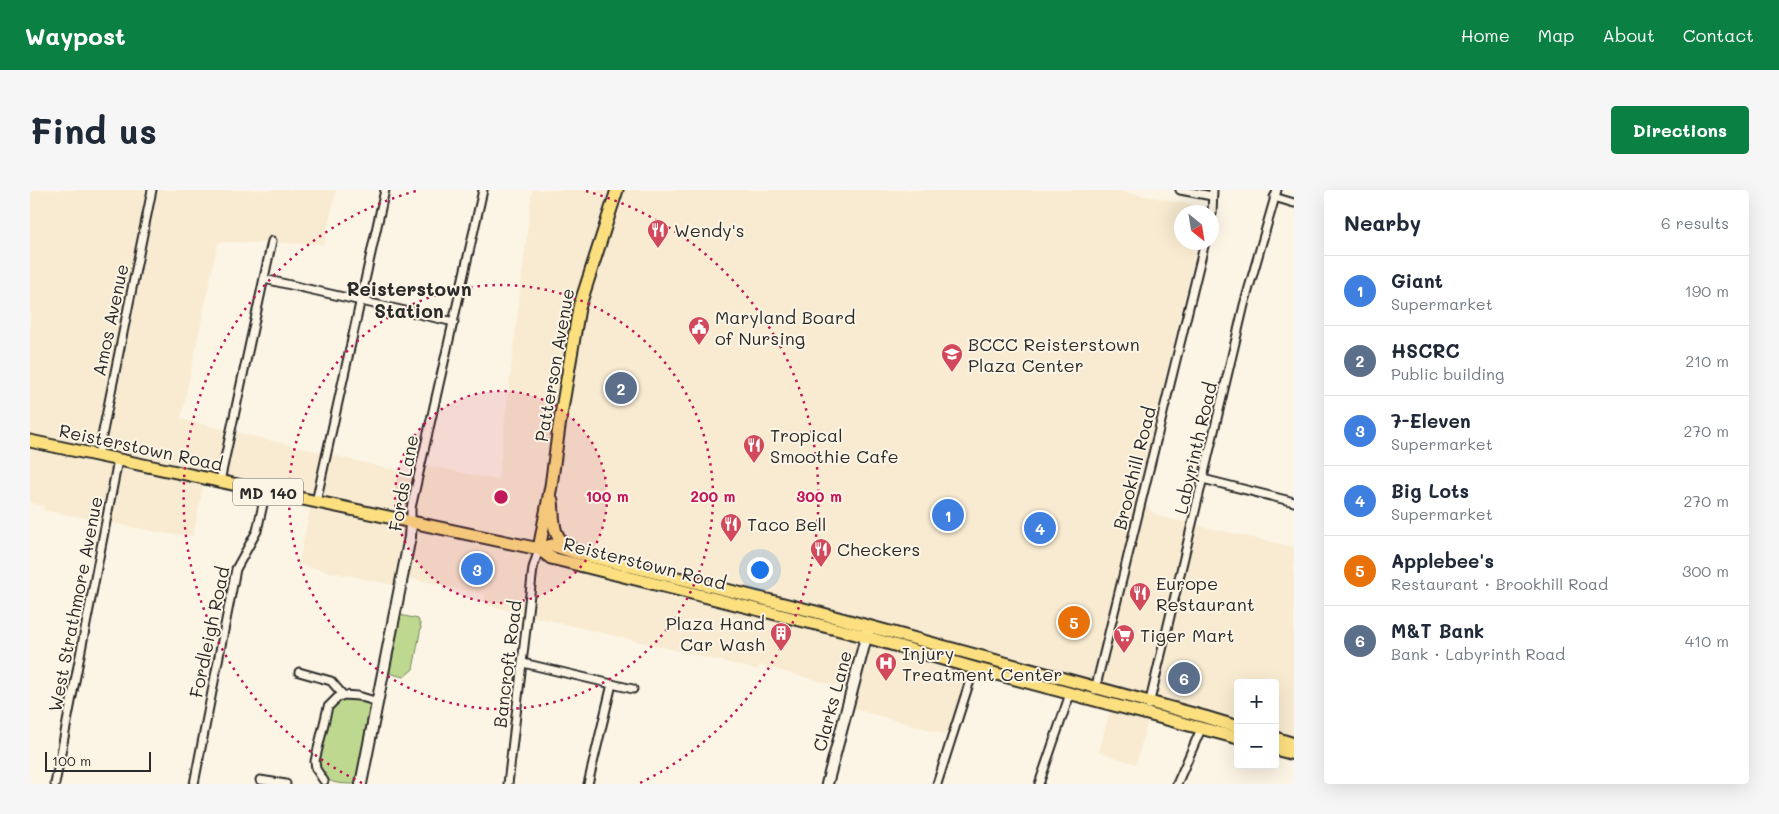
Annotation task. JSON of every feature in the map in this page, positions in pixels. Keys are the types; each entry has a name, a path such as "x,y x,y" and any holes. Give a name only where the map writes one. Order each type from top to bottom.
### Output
{"main road":[{"name":"Patterson Avenue","path":"539,549 551,486 579,308 617,190"},
{"name":"Reisterstown Road","path":"30,441 539,549 551,558 720,600 867,631 1023,668 1234,727"},
{"path":"551,486 555,529 558,539 568,546 599,554 628,566"},
{"name":"Reisterstown Road","path":"539,549 552,545 576,553 761,599 867,631 974,668 1234,737"},
{"path":"720,600 726,596 746,600 761,599"},
{"path":"974,668 978,663 1010,671 1023,668"},
{"path":"1279,739 1294,744"},
{"path":"1279,750 1294,754"}],"street":[{"name":"Amos Avenue","path":"98,456 152,190"},
{"path":"316,502 385,190"},
{"name":"Fords Lane","path":"361,784 410,537 412,508 483,190"},
{"path":"1180,190 1212,193"},
{"path":"1276,194 1294,203"},
{"name":"Labyrinth Road","path":"1147,715 1244,305 1276,194"},
{"path":"220,482 272,241"},
{"name":"Brookhill Road","path":"1093,700 1202,250"},
{"path":"264,279 454,322"},
{"name":"West Strathmore Avenue","path":"55,784 118,460"},
{"path":"1203,479 1294,502"},
{"name":"Fordleigh Road","path":"194,784 236,569 257,532 266,491"},
{"name":"Bancroft Road","path":"508,784 533,568 539,549"},
{"name":"Clarks Lane","path":"827,784 867,631"},
{"path":"523,663 633,689"},
{"path":"937,784 974,668"},
{"path":"300,672 331,681 343,695"},
{"path":"588,784 612,684"},
{"path":"1039,784 1070,694"},
{"path":"324,783 316,769 315,761 326,713 332,702 343,695 358,696 378,702"},
{"path":"1177,784 1201,729"},
{"path":"260,780 286,784"}],"shaded area":[{"path":"30,190 336,190 324,244 218,242 181,419 420,476 420,464 498,480 532,190 1113,190 1195,205 1174,205 1174,250 1196,250 1138,491 1151,511 1161,517 1294,547 1294,747 1279,743 1279,679 1234,679 1234,731 1151,709 1136,764 1099,752 1113,698 973,663 952,736 847,707 852,690 759,665 758,670 527,615 484,604 485,595 400,576 398,586 298,565 312,501 205,478 193,536 168,534 43,510 44,506 30,503"}],"green space":[{"path":"400,615 418,619 421,627 413,669 404,677 388,673"},
{"path":"343,698 358,698 370,704 356,784 336,783 326,778 322,774 318,760 332,705"}],"place":[{"name":"Wendy's","path":"658,249"},
{"name":"Maryland Board of Nursing","path":"699,346"},
{"name":"BCCC Reisterstown Plaza Center","path":"952,373"},
{"name":"HSCRC","path":"621,388"},
{"name":"Tropical Smoothie Cafe","path":"754,464"},
{"name":"Giant","path":"948,515"},
{"name":"Big Lots","path":"1040,528"},
{"name":"Taco Bell","path":"731,543"},
{"name":"Checkers","path":"821,568"},
{"name":"7-Eleven","path":"477,569"},
{"name":"Europe Restaurant","path":"1140,612"},
{"name":"Applebee's","path":"1074,622"},
{"name":"Plaza Hand Car Wash","path":"781,652"},
{"name":"Tiger Mart","path":"1124,654"},
{"name":"M&T Bank","path":"1184,678"},
{"name":"Injury Treatment Center","path":"886,682"}],"district":[{"name":"Reisterstown Station","path":"409,299"}]}
